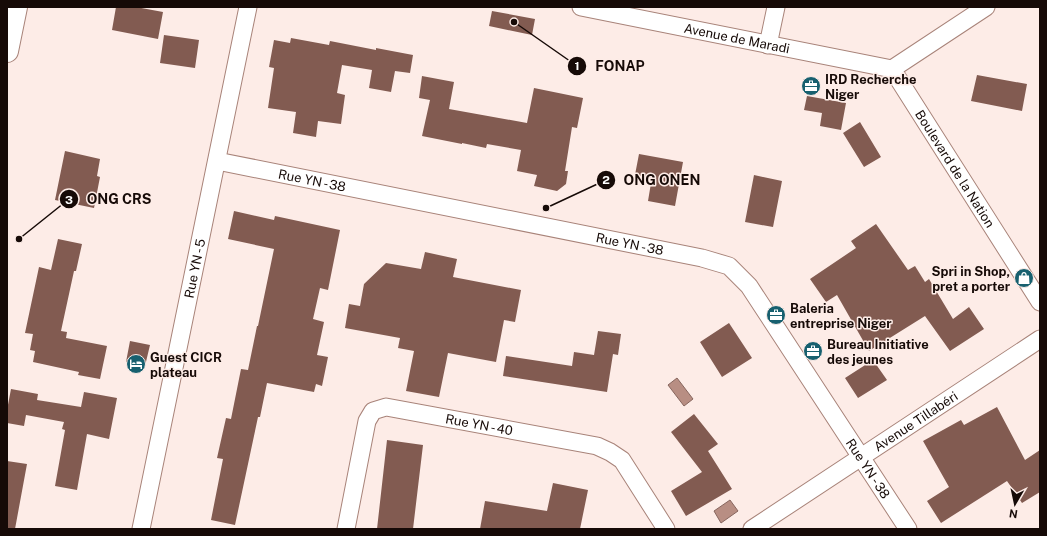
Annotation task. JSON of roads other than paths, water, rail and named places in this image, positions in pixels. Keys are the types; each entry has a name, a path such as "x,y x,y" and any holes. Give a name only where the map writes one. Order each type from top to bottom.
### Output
{"street":[{"path":"7,52 16,7"},
{"name":"Rue YN - 5","path":"141,529 248,7"},
{"name":"Avenue de Maradi","path":"581,7 892,69"},
{"path":"768,45 776,7"},
{"path":"892,69 986,7"},
{"name":"Boulevard de la Nation","path":"892,69 1040,302"},
{"name":"Rue YN - 38","path":"217,161 702,258 729,266 749,286 908,529"},
{"name":"Avenue Tillabéri","path":"752,529 1040,339"},
{"name":"Rue YN - 40","path":"346,529 367,421 374,411 386,407 597,446 622,460 666,529"}],"place":[{"name":"FONAP","path":"514,22"},
{"name":"IRD Recherche Niger","path":"811,86"},
{"name":"ONG ONEN","path":"546,208"},
{"name":"ONG CRS","path":"19,239"},
{"name":"Spri in Shop, pret a porter","path":"1024,278"},
{"name":"Baleria entreprise Niger","path":"776,315"},
{"name":"Bureau Initiative des jeunes","path":"813,351"},
{"name":"Guest CICR plateau","path":"136,364"}]}
